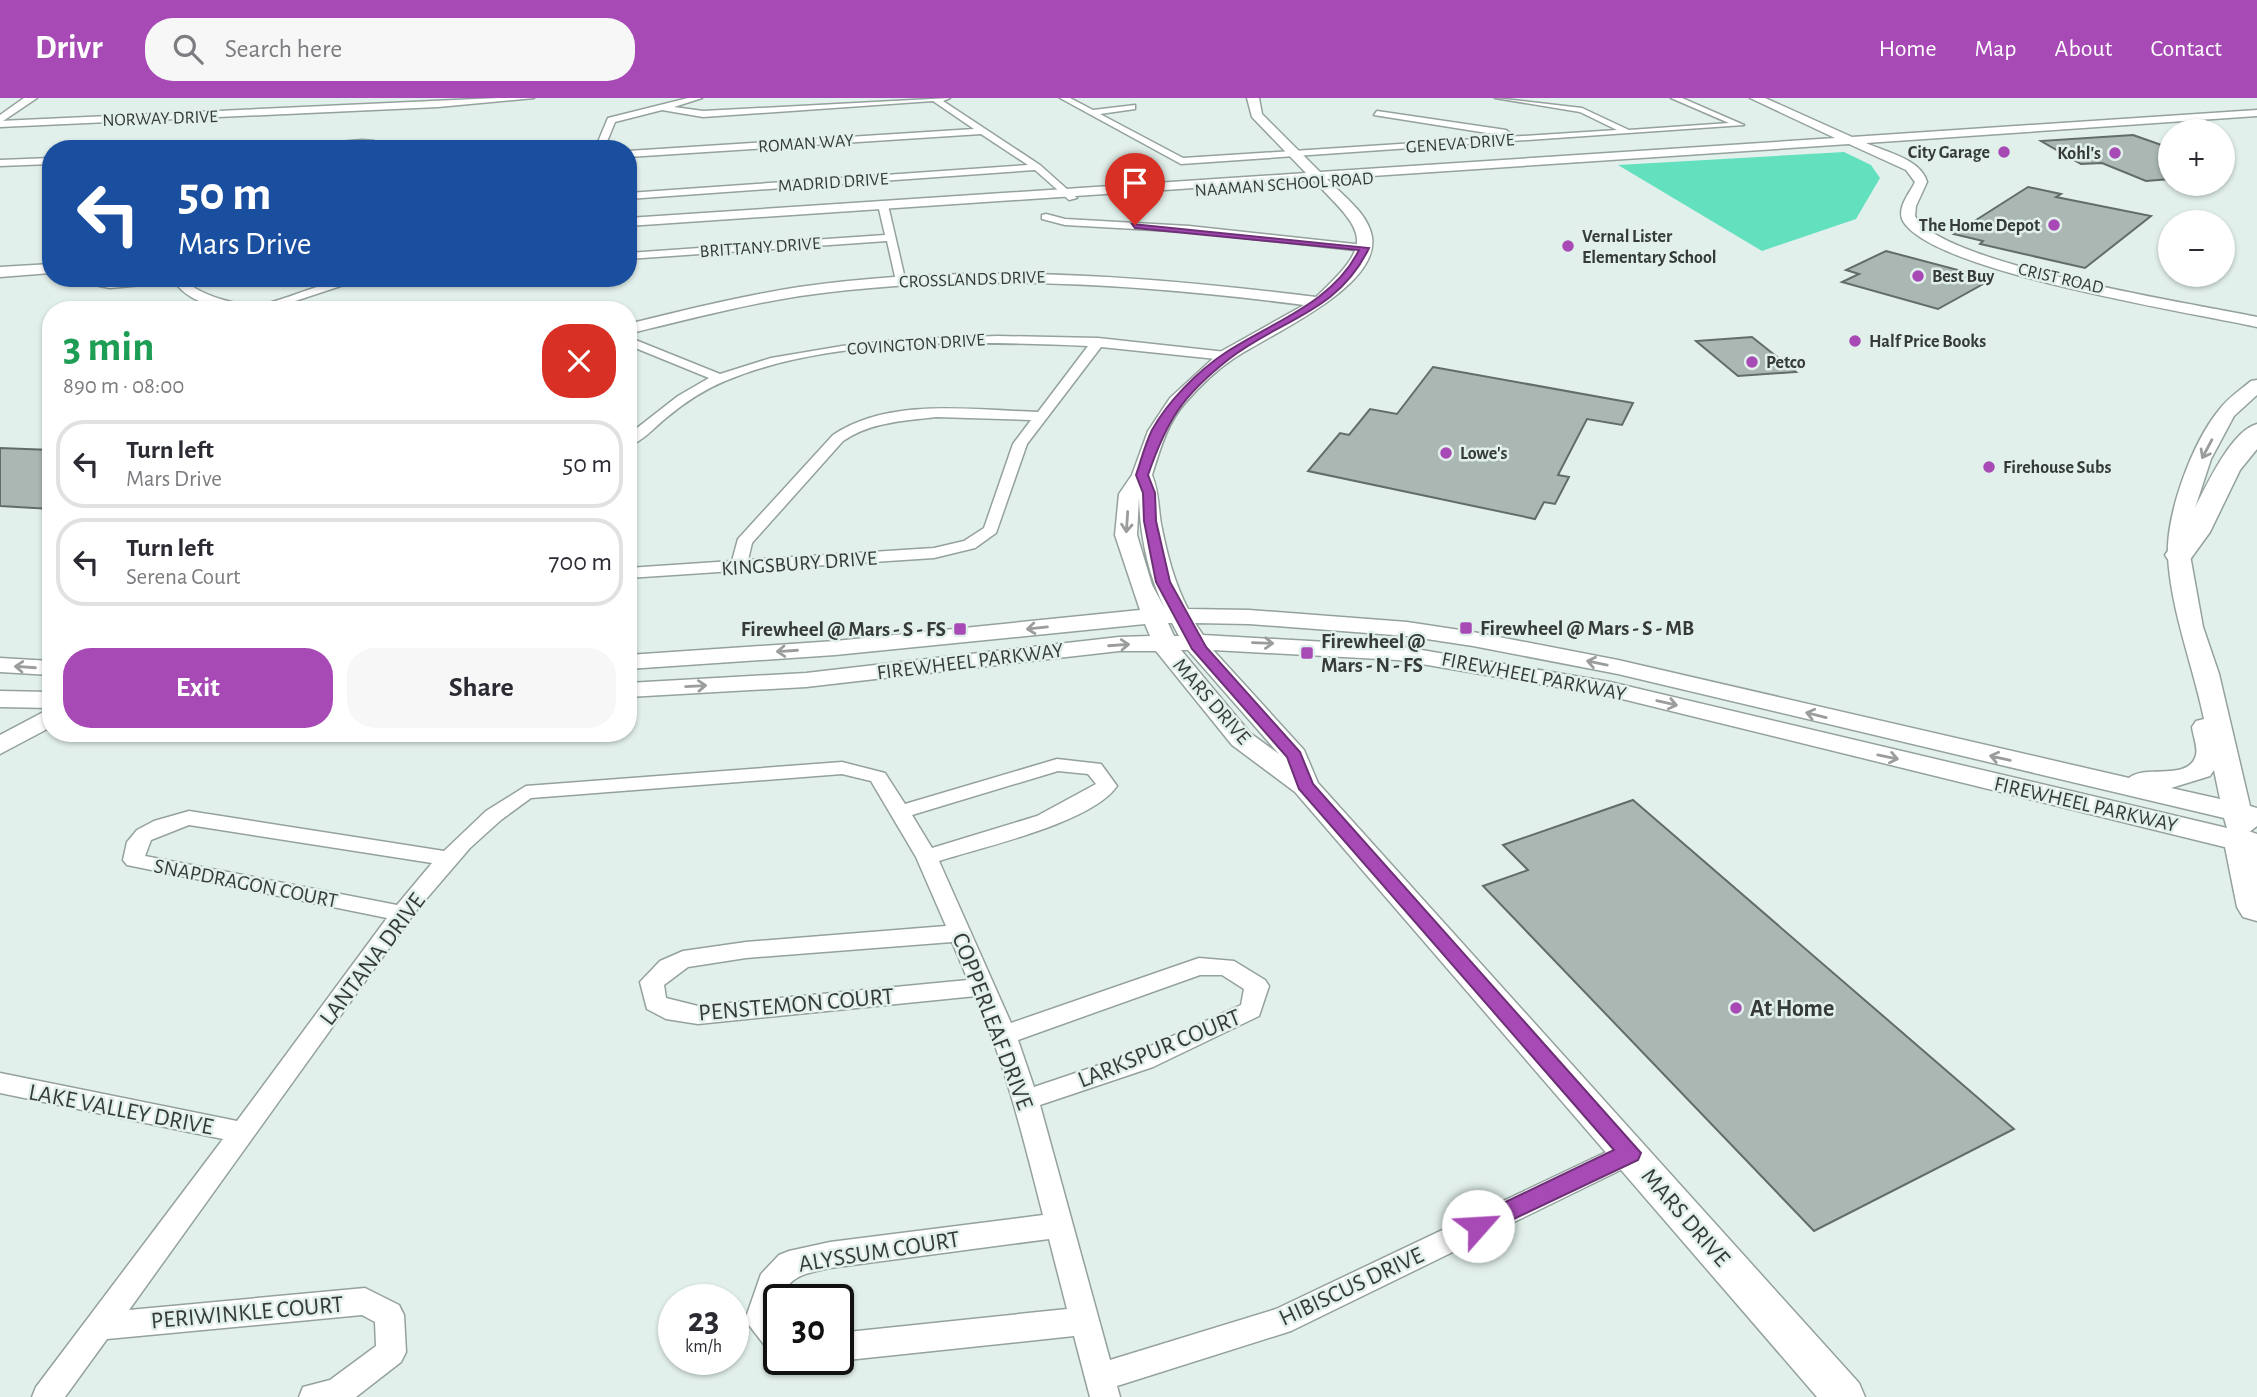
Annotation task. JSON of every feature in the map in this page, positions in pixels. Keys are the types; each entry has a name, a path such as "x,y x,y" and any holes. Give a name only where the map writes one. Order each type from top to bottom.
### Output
{"highway":[{"path":"2179,555 2196,532 2228,468 2257,432"},
{"path":"2249,829 2257,907"}],"main road":[{"path":"0,122 31,98"},
{"path":"1253,98 1256,115 1322,178 1358,218 1365,237 1364,248"},
{"name":"CRIST ROAD","path":"1756,98 1903,163 1919,175 1921,182 1908,208 1908,218 1916,231 1931,239 1998,264 2257,322"},
{"name":"NAAMAN SCHOOL ROAD","path":"637,227 2257,113"},
{"name":"NAAMAN SCHOOL ROAD","path":"637,222 884,208"},
{"name":"MARS DRIVE","path":"1320,302 1353,271 1364,248"},
{"path":"0,266 42,263"},
{"name":"CROSSLANDS DRIVE","path":"637,327 731,302 902,281 1037,276 1120,279 1320,302"},
{"path":"2249,829 2207,674 2191,626 2179,555 2185,508 2201,459 2226,413 2257,385"},
{"name":"MARS DRIVE","path":"1142,475 1129,494 1126,536 1165,642 1241,739 1305,786 1844,1397"},
{"path":"1074,625 1119,604 1131,590 1137,571"},
{"name":"FIREWHEEL PARKWAY","path":"637,661 835,648 1154,617 1249,617 1407,629 2249,829"},
{"name":"MARS DRIVE","path":"1180,617 1195,641 1295,756 1305,786"},
{"name":"FIREWHEEL PARKWAY","path":"637,689 806,680 1065,650 1195,641 1295,644 1559,666 2066,773 2249,829"},
{"path":"0,665 42,667"},
{"path":"2066,773 2152,783 2178,779 2202,770 2210,754 2201,692 2207,674"},
{"path":"8,740 32,717 35,706 25,699"},
{"path":"8,740 42,721"}],"street":[{"name":"NORWAY DRIVE","path":"0,122 530,98"},
{"path":"603,140 611,120 698,98"},
{"path":"662,107 703,114 946,98"},
{"path":"1065,98 1181,161"},
{"path":"1499,98 1582,110 1628,132"},
{"path":"1675,98 1740,125"},
{"path":"934,99 1037,167 1069,195"},
{"path":"1090,113 1132,107"},
{"path":"1377,113 1492,130 1516,139"},
{"name":"GENEVA DRIVE","path":"1181,161 1740,125"},
{"name":"ROMAN WAY","path":"637,153 983,131"},
{"path":"0,163 42,161"},
{"name":"MADRID DRIVE","path":"637,194 1037,167"},
{"path":"884,208 902,281"},
{"path":"1046,217 1065,222 1189,229 1364,248"},
{"name":"BRITTANY DRIVE","path":"637,255 891,238"},
{"path":"0,272 42,269"},
{"path":"181,287 194,295 226,301"},
{"path":"286,301 326,287"},
{"name":"MARS DRIVE","path":"1180,617 1163,582 1150,521 1149,493 1142,475 1157,431 1176,402 1226,356 1320,302"},
{"name":"CRIST ROAD","path":"2201,311 2257,329"},
{"name":"COVINGTON DRIVE","path":"637,435 683,398 719,378 781,359 883,345 1016,338 1098,342 1226,356"},
{"path":"738,568 744,542 838,438 853,428 888,418 936,413 1038,416 1098,342"},
{"path":"637,345 719,378"},
{"name":"KINGSBURY DRIVE","path":"637,573 934,554 969,545 991,530 1020,444 1038,416"},
{"path":"900,812 1057,765 1094,768 1107,786 1087,802 1045,819 927,857"},
{"name":"COPPERLEAF DRIVE","path":"842,768 878,777 900,812 927,857 1004,1035 1026,1100 1103,1387"},
{"name":"LANTANA DRIVE","path":"47,1397 404,914 450,859 496,811 526,792 842,768"},
{"name":"SNAPDRAGON COURT","path":"404,914 156,866 135,860 133,851 137,842 155,828 189,818 450,859"},
{"name":"PENSTEMON COURT","path":"960,933 746,950 682,959 668,967 652,982 655,1003 666,1010 698,1015 983,987"},
{"name":"LARKSPUR COURT","path":"1004,1035 1199,966 1226,967 1257,986 1251,1010 1144,1059 1026,1100"},
{"name":"LAKE VALLEY DRIVE","path":"0,1083 243,1133"},
{"name":"HIBISCUS DRIVE","path":"1103,1387 1281,1321 1630,1153"},
{"name":"ALYSSUM COURT","path":"771,1284 789,1264 830,1255 1060,1225"},
{"name":"PERIWINKLE COURT","path":"99,1326 365,1301 389,1315 391,1352 336,1394 314,1397"},
{"path":"854,1345 1085,1321"}],"green space":[{"path":"1844,152 1871,165 1880,178 1856,219 1762,251 1618,165"}],"building":[{"name":"Kohl's","path":"2133,135 2158,144 2158,180 2146,181 2102,163 2081,164 2041,141"},
{"name":"The Home Depot","path":"2028,187 2061,194 2056,197 2151,216 2085,268 1980,244 1983,241 1954,234"},
{"name":"Best Buy","path":"1886,251 1992,279 1938,309 1842,282 1859,274 1846,270"},
{"name":"Petco","path":"1752,337 1796,372 1738,376 1696,341"},
{"name":"Lowe's","path":"1433,367 1633,403 1622,425 1587,419 1558,475 1569,477 1555,504 1544,502 1535,519 1308,471 1340,433 1349,435 1370,409 1397,414"},
{"path":"0,448 42,450 42,508 0,506"},
{"name":"At Home","path":"1633,800 2014,1129 1814,1231 1483,886 1528,870 1503,845"}],"place":[{"name":"City Garage","path":"2004,152"},
{"name":"Kohl's","path":"2115,153"},
{"name":"The Home Depot","path":"2054,225"},
{"name":"Vernal Lister Elementary School","path":"1568,246"},
{"name":"Best Buy","path":"1918,276"},
{"name":"Half Price Books","path":"1855,341"},
{"name":"Petco","path":"1752,362"},
{"name":"Lowe's","path":"1446,453"},
{"name":"Firehouse Subs","path":"1989,467"},
{"name":"Firewheel @ Mars - S - MB","path":"1466,628"},
{"name":"Firewheel @ Mars - S - FS","path":"960,629"},
{"name":"Firewheel @ Mars - N - FS","path":"1307,653"},
{"name":"At Home","path":"1736,1008"}],"route":[{"path":"1135,225 1364,248 1353,271 1331,294 1226,356 1176,402 1157,431 1142,475 1149,493 1150,521 1163,582 1199,649 1295,756 1305,786 1630,1153 1478,1226"}]}
